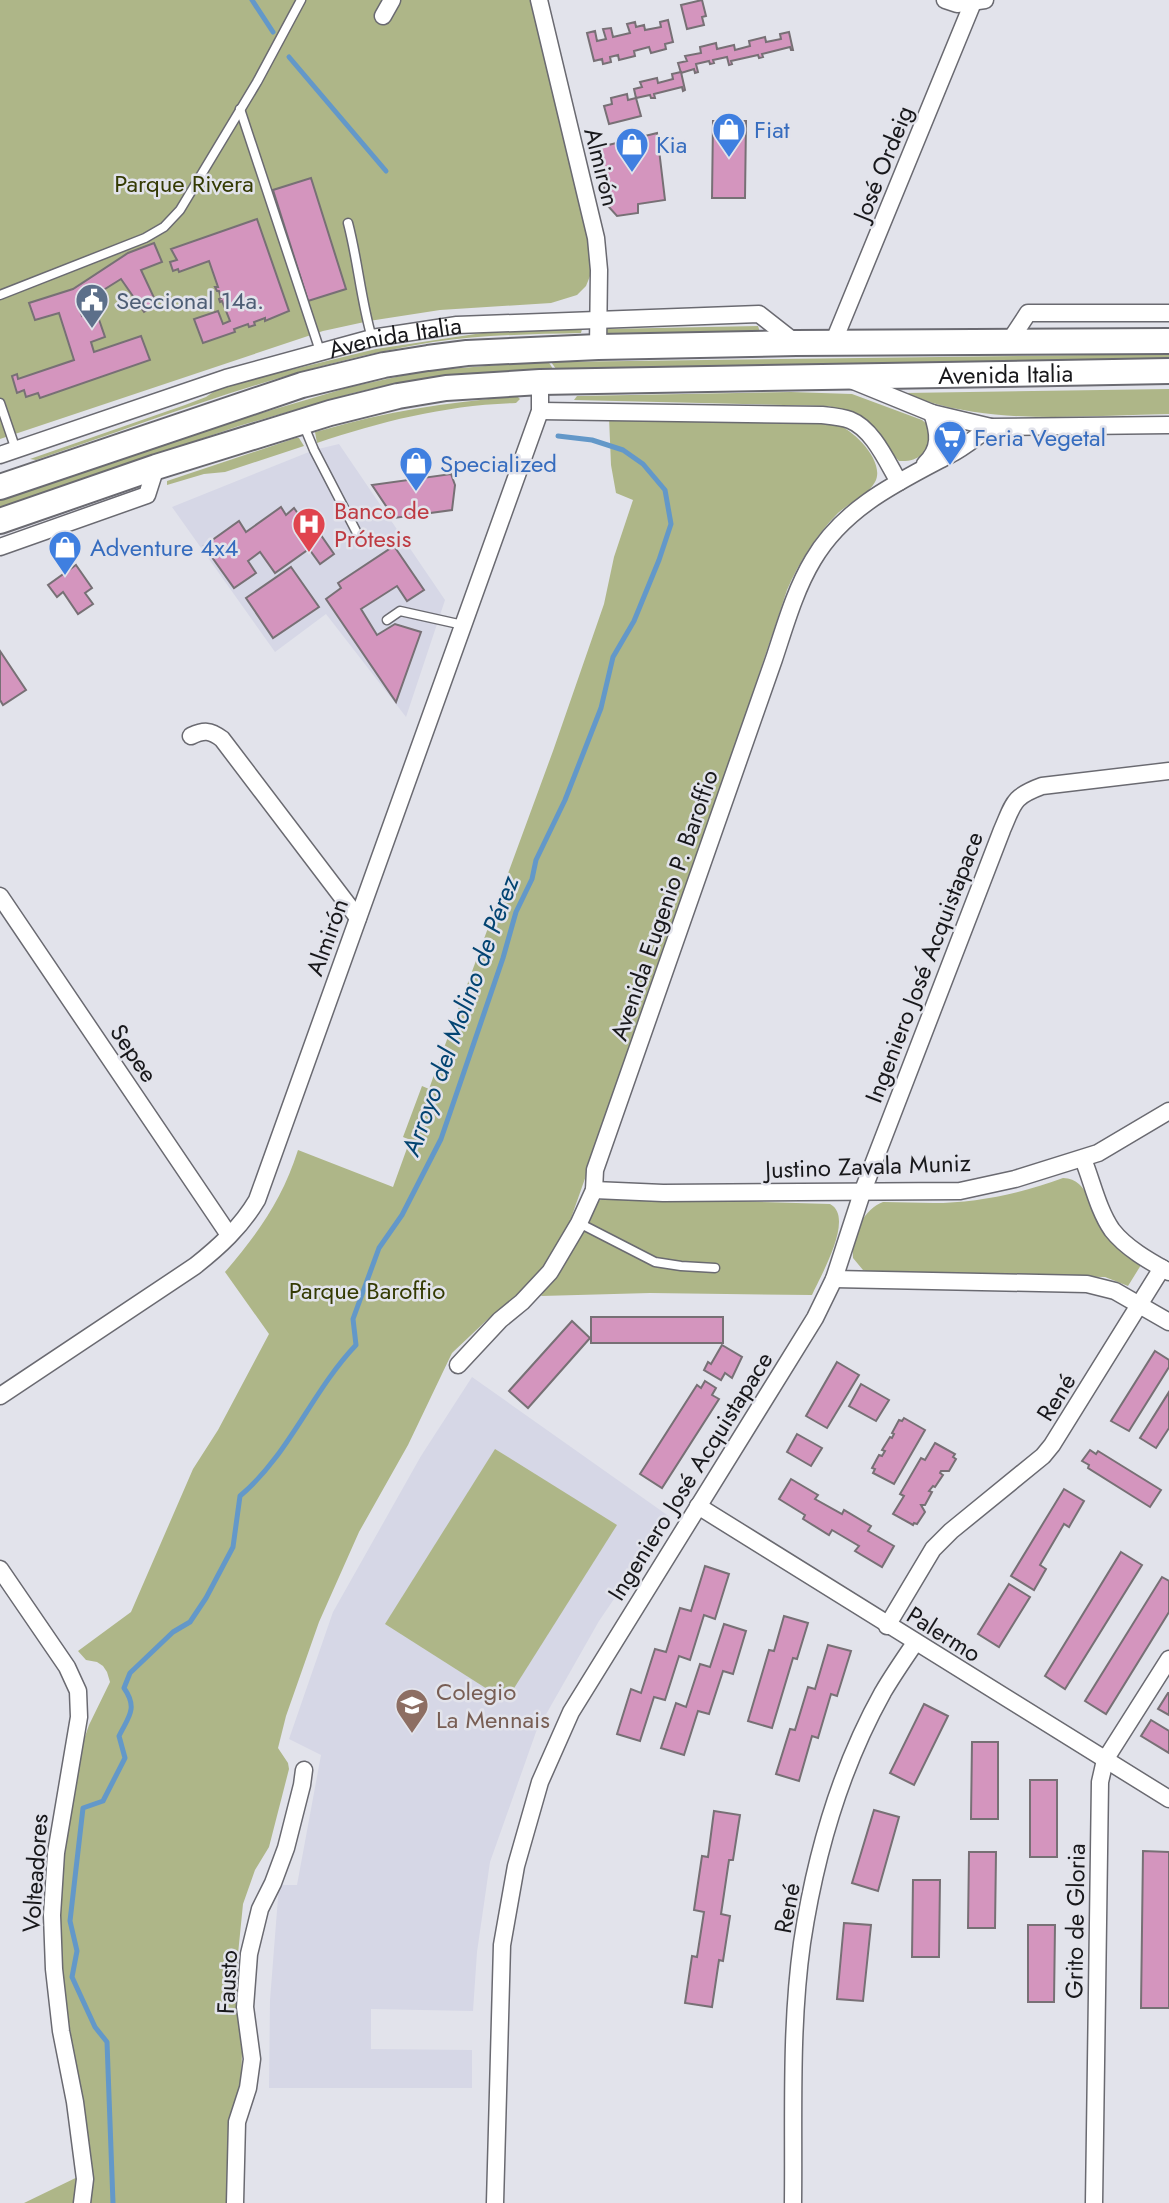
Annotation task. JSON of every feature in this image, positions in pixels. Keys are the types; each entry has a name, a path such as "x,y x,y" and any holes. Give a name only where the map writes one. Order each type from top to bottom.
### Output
{"main road":[{"name":"Avenida Italia","path":"0,487 235,406 302,386 384,365 467,353 796,343 1169,341"},
{"name":"Avenida Italia","path":"0,521 302,420 398,396 446,388 540,382 1169,371"}],"street":[{"path":"383,16 392,0"},
{"name":"Almirón","path":"539,0 596,238 600,270 598,347"},
{"path":"945,0 957,4 977,1"},
{"name":"José Ordeig","path":"833,343 977,1"},
{"name":"Avenida Italia","path":"1009,342 1028,313 1169,313"},
{"name":"Avenida Italia","path":"0,455 226,378 320,351 372,338 457,325 759,314 796,343"},
{"name":"Avenida Italia","path":"840,375 932,413 990,427 1169,425"},
{"name":"Almirón","path":"0,1396 195,1266 245,1219 257,1200 540,411 540,382"},
{"path":"540,411 822,415 851,421 860,428 874,441 899,482"},
{"name":"Avenida Eugenio P. Baroffio","path":"920,469 932,457 937,447 938,430 932,413"},
{"name":"Avenida Eugenio P. Baroffio","path":"458,1364 550,1272 579,1223 594,1190 596,1170 800,585 827,539 866,501 953,453 990,427"},
{"path":"16,450 27,478"},
{"path":"0,547 147,495 156,467"},
{"path":"191,736 201,731 211,731 222,739 358,918"},
{"name":"Ingeniero José Acquistapace","path":"495,2203 502,1945 516,1866 540,1782 571,1712 815,1318 834,1279 862,1193 1016,799 1023,793 1042,786 1169,771"},
{"name":"Sepee","path":"0,896 229,1236"},
{"name":"Justino Zavala Muniz","path":"594,1190 663,1193 960,1191 1015,1179 1083,1159 1169,1111"},
{"path":"1083,1159 1104,1216 1112,1230 1165,1270"},
{"name":"René","path":"887,1626 939,1544 1043,1456 1052,1445 1139,1304 1165,1270"},
{"path":"834,1279 1087,1284 1115,1291 1169,1322"},
{"name":"Palermo","path":"698,1506 1169,1799"},
{"name":"Volteadores","path":"0,1569 68,1667 78,1691 79,1717 58,1839 52,1915 54,1969 61,2031 75,2102 85,2179 82,2203"},
{"name":"René","path":"793,2203 795,2047 800,1969 807,1919 829,1823 854,1752 883,1692 915,1643"},
{"name":"Grito de Gloria","path":"1094,2203 1100,1782 1105,1760 1169,1659"},
{"name":"Fausto","path":"236,2203 237,2122 248,2088 252,2059 245,2007 249,1954 260,1909 286,1848 304,1770"}],"lane":[{"path":"0,295 145,238 164,227 180,210 257,82 301,0"},
{"path":"240,109 320,351"},
{"path":"348,223 359,268 365,315 372,338"},
{"path":"0,404 16,450"},
{"path":"302,420 314,450 357,533"},
{"path":"387,620 400,611 463,625"},
{"path":"579,1223 655,1262 715,1268"}],"shaded area":[{"name":"Banco de Prótesis","path":"339,444 445,600 406,717 326,614 275,652 172,507 314,450"},
{"name":"Colegio La Mennais","path":"472,1377 670,1517 599,1621 536,1732 490,1862 477,1952 473,2011 371,2009 371,2049 472,2050 472,2088 269,2088 270,2000 279,1885 297,1885 321,1755 289,1739 333,1612 421,1456"}],"green space":[{"name":"Parque Rivera","path":"0,0 531,0 593,251 592,271 586,286 577,295 551,303 440,310 323,331 0,439"},
{"path":"758,326 760,332 605,333 606,329"},
{"path":"582,329 581,333 507,335 433,342 331,364 281,377 36,460 30,459 185,405 206,397 225,384 262,372 282,372 376,349 482,333"},
{"path":"1169,354 1169,362 556,369 551,362"},
{"path":"548,361 553,369 462,374 353,393 239,426 0,507 0,500 238,420 350,387 424,371"},
{"path":"1169,389 1169,414 1079,417 988,414 913,398 905,393"},
{"path":"791,392 852,394 922,420 928,425 932,436 921,455 912,460 899,461 859,416 828,406 574,400 577,396"},
{"path":"517,396 520,399 516,403 465,407 415,416 317,443 315,432 395,412"},
{"name":"Parque Baroffio","path":"609,417 836,424 851,433 866,448 876,465 877,474 868,491 838,513 822,530 787,590 695,866 563,1241 534,1281 452,1353 408,1445 359,1532 319,1622 286,1716 278,1748 289,1769 269,1847 255,1870 243,1904 237,2006 242,2052 241,2087 228,2140 231,2203 24,2203 90,2171 63,1979 58,1921 70,1806 79,1754 89,1725 110,1682 103,1666 86,1660 78,1651 131,1612 193,1469 218,1430 269,1334 225,1272 277,1200 298,1150 393,1187 410,1140 403,1137 422,1086 429,1089 604,604 614,557 633,500 616,493 611,465"},
{"path":"299,438 304,446 225,472 204,474 167,485 167,481"},
{"path":"1063,1178 1079,1184 1089,1198 1103,1232 1141,1265 1128,1286 1105,1277 872,1273 863,1270 853,1258 856,1233 864,1217 883,1202 949,1203 982,1199 1016,1193"},
{"path":"606,1197 830,1204 837,1211 838,1233 812,1295 650,1293 541,1296 595,1203"},
{"path":"495,1449 617,1525 506,1701 385,1624"}],"building":[{"path":"702,0 706,16 702,17 704,25 687,29 681,5"},
{"path":"668,20 673,42 665,44 666,49 651,53 649,47 634,51 635,56 619,60 618,55 610,57 611,62 603,64 602,59 594,61 587,33 595,31 597,41 606,39 603,29 611,28 613,37 630,33 627,24 635,22 636,27 644,25 645,30 661,27 660,22"},
{"path":"789,32 793,50 790,47 762,54 763,57 759,58 758,55 731,61 732,64 729,65 727,57 713,60 714,63 710,64 709,61 696,64 698,72 695,73 694,69 681,73 678,63 687,61 685,56 701,53 700,47 716,43 717,49 734,45 735,50 750,46 749,41 765,37 766,42 781,39 780,34"},
{"path":"681,72 685,90 683,91 682,87 654,94 655,98 650,95 636,98 634,89 642,87 640,82 657,78 658,83 673,79 672,74"},
{"path":"627,94 628,100 636,98 641,116 609,124 604,106 612,104 611,98"},
{"name":"Fiat","path":"713,121 746,121 745,198 712,198"},
{"name":"Kia","path":"657,133 665,200 638,204 638,213 617,216 608,206 596,148"},
{"path":"311,178 346,289 308,301 273,190"},
{"path":"257,219 289,311 265,321 265,318 254,322 255,325 249,327 248,324 234,329 235,332 203,343 194,319 218,311 223,324 230,321 222,301 220,302 209,261 179,272 178,269 173,271 170,262 177,260 171,249"},
{"path":"154,243 162,262 141,270 157,304 144,312 121,279 78,306 82,316 96,311 105,337 91,342 94,352 141,336 150,360 40,398 38,393 26,397 24,390 17,393 12,376 17,374 18,379 74,360 59,313 35,320 29,303 73,289 128,253"},
{"path":"451,474 455,485 452,510 394,518 372,485"},
{"path":"281,507 286,515 294,508 304,522 309,518 334,554 320,564 309,549 275,573 260,552 248,561 256,573 234,588 204,546 239,521 246,532"},
{"path":"394,546 424,590 407,601 397,586 361,609 377,635 395,624 421,632 396,702 326,599 341,588 338,583"},
{"path":"76,565 92,588 85,593 93,604 78,614 63,592 57,597 48,585"},
{"path":"291,567 319,607 273,638 246,598"},
{"path":"0,651 26,690 3,705 0,700"},
{"path":"591,1317 723,1317 723,1343 591,1343"},
{"path":"572,1321 590,1338 528,1408 509,1391"},
{"path":"722,1345 742,1357 732,1378 725,1373 721,1380 704,1370 708,1362 711,1364"},
{"path":"1155,1351 1169,1360 1169,1367 1129,1431 1111,1421"},
{"path":"837,1362 859,1375 827,1428 806,1416"},
{"path":"705,1381 716,1388 712,1395 719,1399 662,1488 640,1474 697,1385 701,1388"},
{"path":"861,1384 889,1400 876,1421 849,1406"},
{"path":"1169,1392 1169,1428 1156,1448 1140,1438"},
{"path":"904,1418 925,1430 894,1484 873,1473 875,1469 872,1468 879,1455 882,1456 885,1451 882,1450 890,1437 892,1438 899,1420"},
{"path":"797,1434 822,1448 811,1466 787,1452"},
{"path":"935,1443 955,1454 953,1457 956,1459 949,1471 941,1471 943,1475 929,1491 932,1492 925,1505 921,1505 925,1512 917,1524 913,1525 893,1514 904,1496 900,1494 921,1458 925,1460"},
{"path":"1090,1450 1096,1454 1098,1451 1161,1490 1150,1507 1088,1468 1089,1465 1082,1461"},
{"path":"791,1479 818,1495 815,1499 842,1514 844,1510 871,1526 868,1531 894,1546 882,1567 855,1551 859,1546 832,1530 829,1535 803,1519 805,1515 779,1499"},
{"path":"1064,1489 1084,1501 1069,1527 1064,1524 1040,1565 1046,1569 1034,1590 1011,1576"},
{"path":"1121,1552 1142,1565 1065,1689 1045,1676"},
{"path":"705,1566 729,1574 715,1619 704,1615 690,1660 679,1656 665,1700 654,1697 640,1741 617,1734 631,1689 641,1693 655,1649 666,1652 680,1608 691,1611"},
{"path":"1162,1577 1169,1581 1169,1612 1106,1714 1085,1701"},
{"path":"1009,1584 1030,1597 999,1647 978,1634"},
{"path":"784,1616 808,1623 797,1659 793,1658 772,1728 748,1721 769,1650 774,1651"},
{"path":"724,1624 746,1631 733,1674 723,1671 709,1714 698,1711 684,1755 661,1748 676,1703 686,1707 700,1664 710,1667"},
{"path":"828,1645 851,1651 837,1696 831,1694 818,1738 812,1736 799,1781 776,1774 790,1729 795,1730 808,1687 815,1689"},
{"path":"1169,1693 1169,1715 1158,1709"},
{"path":"924,1704 948,1716 914,1785 890,1773"},
{"path":"1151,1720 1169,1731 1169,1753 1141,1736"},
{"path":"972,1742 998,1742 998,1819 971,1819"},
{"path":"1030,1780 1057,1780 1057,1857 1030,1857"},
{"path":"874,1810 899,1817 878,1891 852,1883"},
{"path":"714,1811 740,1815 733,1860 729,1860 721,1914 730,1916 723,1961 719,1960 712,2007 685,2003 692,1956 697,1957 704,1912 694,1910 702,1856 708,1857"},
{"path":"1143,1851 1169,1852 1169,2008 1141,2008"},
{"path":"969,1852 996,1852 995,1928 968,1928"},
{"path":"913,1880 940,1880 939,1957 912,1957"},
{"path":"844,1923 871,1925 863,2001 837,1999"},
{"path":"1028,1925 1055,1925 1054,2002 1028,2002"}],"waterway":[{"name":"Arroyo del Molino de Pérez","path":"252,0 273,32"},
{"name":"Arroyo del Molino de Pérez","path":"289,57 386,171"},
{"name":"Arroyo del Molino de Pérez","path":"113,2203 107,2042 95,2027 72,1977 77,1951 70,1921 83,1808 103,1801 125,1758 119,1736 131,1707 124,1688 130,1673 173,1632 190,1622 233,1547 240,1496 273,1462 326,1382 356,1345 353,1319 379,1248 402,1215 441,1139 516,912 532,879 536,860 565,800 601,708 613,657 634,621 671,524 665,490 643,464 623,450 592,440 558,436"}],"place":[{"name":"Fiat","path":"729,159"},
{"name":"Kia","path":"632,174"},
{"name":"Seccional 14a.","path":"92,330"},
{"name":"Feria Vegetal","path":"950,467"},
{"name":"Specialized","path":"416,493"},
{"name":"Banco de Prótesis","path":"309,554"},
{"name":"Adventure 4x4","path":"65,577"},
{"name":"Colegio La Mennais","path":"412,1735"}]}
